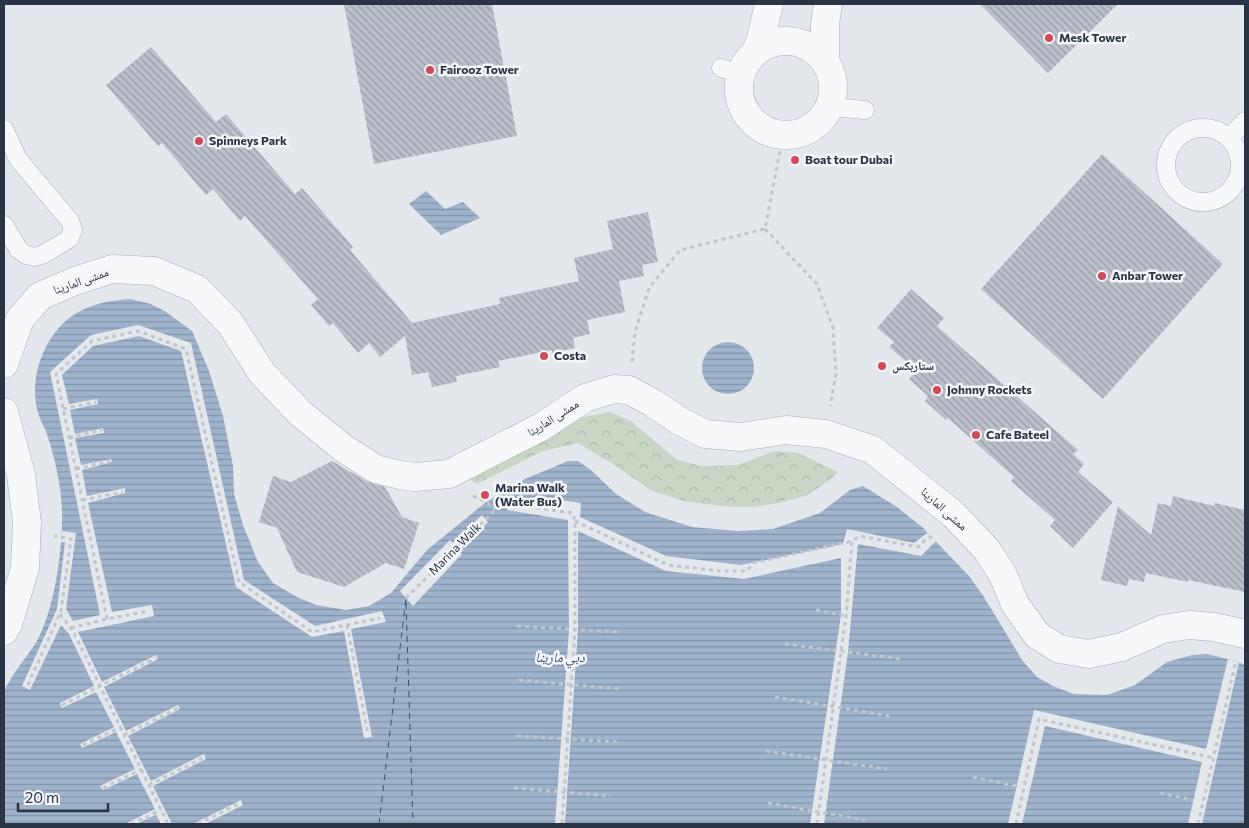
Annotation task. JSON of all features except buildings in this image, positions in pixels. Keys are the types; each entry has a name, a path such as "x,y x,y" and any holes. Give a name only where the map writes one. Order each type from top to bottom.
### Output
{"street":[{"path":"756,52 769,4"},
{"path":"825,61 825,24 828,4"},
{"path":"785,41 800,43 814,50 825,61 832,76 833,91 830,107 818,123 802,133 783,135 766,131 753,121 743,107 731,71 747,62 756,52 770,44 785,41"},
{"name":"ممشى المارينا","path":"4,364 20,319 40,296 75,281 112,269 154,271 196,289 230,323 262,373 300,413 343,448 376,469 400,475 438,476 449,474 541,427 585,398 614,389 629,390 705,434 741,437 786,430 826,434 872,450 954,515 987,550 1003,575 1015,604 1037,635 1059,649 1089,654 1122,647 1164,629 1189,625 1214,626 1245,634"},
{"path":"4,412 21,475 27,522 25,568 8,624 4,631"}],"lane":[{"path":"830,107 865,110"},
{"path":"1229,138 1245,121"},
{"path":"1196,128 1208,128 1220,132 1229,138 1236,148 1240,160 1235,184 1227,193 1216,199 1204,202 1192,200 1181,194 1173,186 1168,175 1166,163 1169,151 1175,141 1184,133 1196,128"},
{"path":"4,129 18,159 70,221 73,230 72,235 64,242 40,256 31,257 18,250 4,225"}],"path":[{"path":"765,229 783,135"},
{"path":"629,390 636,332 649,288 680,250 765,229"},
{"path":"765,229 817,284 833,328 836,374 826,434"},
{"path":"107,619 56,374 92,341 138,331 186,349 239,582 312,632 380,618"},
{"path":"63,409 96,402"},
{"path":"69,438 102,430"},
{"path":"76,469 110,461"},
{"path":"82,500 123,492"},
{"name":"Marina Walk","path":"406,598 490,514 508,504 573,513 575,522"},
{"path":"562,824 575,630 575,522 668,565 720,571 747,571 754,563 852,541 860,536 905,545"},
{"path":"26,532 72,539 60,614 28,685"},
{"path":"817,824 842,651 852,541"},
{"path":"816,610 846,616"},
{"path":"71,628 107,619 149,612"},
{"path":"60,614 71,628 168,824"},
{"path":"347,625 368,734"},
{"path":"517,626 621,632"},
{"path":"1198,824 1236,661 1245,634"},
{"path":"785,644 902,659"},
{"path":"62,705 156,658"},
{"path":"519,680 620,689"},
{"path":"775,696 890,716"},
{"path":"124,735 178,708"},
{"path":"1016,824 1039,719 1214,758"},
{"path":"83,745 121,728"},
{"path":"516,736 619,742"},
{"path":"766,751 887,769"},
{"path":"149,785 203,758"},
{"path":"104,788 142,769"},
{"path":"973,777 1017,786"},
{"path":"514,788 610,796"},
{"path":"1160,793 1193,800"},
{"path":"198,824 240,803"},
{"path":"768,803 865,820"},
{"path":"131,824 161,810"}],"green space":[{"path":"610,412 631,421 677,460 702,466 738,465 774,451 799,453 838,472 808,495 779,503 753,507 721,506 684,501 652,491 578,443 543,451 477,484 471,480 472,473 578,418"}],"water":[{"path":"426,191 445,209 463,202 480,218 441,235 409,204"},
{"name":"دبي مارينا","path":"130,299 151,304 166,312 192,331 209,371 223,416 233,466 234,494 243,525 258,562 273,583 297,597 316,605 346,610 369,606 391,593 427,550 485,503 525,479 568,461 578,461 591,470 616,494 645,512 692,527 738,531 773,529 820,513 850,490 863,486 897,507 922,527 969,576 1022,660 1037,677 1053,686 1074,694 1107,695 1135,685 1167,662 1192,655 1207,654 1245,665 1245,824 4,824 3,695 10,679 37,641 43,628 56,584 61,537 62,512 56,467 36,402 35,381 38,368 54,333 74,315 86,308 99,304"},
{"path":"723,342 733,342 747,349 754,363 754,373 747,387 733,394 723,394 713,390 706,383 702,373 702,363 706,353 713,346"}],"pier":[{"path":"138,325 191,343 244,580 315,626 382,611 386,622 351,629 372,737 364,738 344,631 312,637 236,587 181,351 139,336 93,346 62,375 69,404 97,399 98,404 70,410 75,434 103,428 104,433 75,438 81,465 111,459 112,462 82,470 87,496 125,488 125,493 88,503 112,612 152,605 154,616 78,632 102,682 156,655 158,659 104,687 126,731 178,705 180,709 128,736 151,781 204,754 206,759 153,786 172,824 161,824 156,815 136,824 125,824 155,809 137,774 103,790 100,786 135,769 116,732 82,748 80,744 114,727 96,692 62,708 60,703 94,686 69,634 61,625 30,690 22,686 57,609 65,542 61,542 62,531 76,533 66,609 73,621 100,615 50,372 91,335"},
{"path":"508,499 551,505 552,499 581,503 580,517 666,556 741,565 843,544 847,529 914,543 927,533 936,541 921,556 858,544 848,652 824,824 810,824 841,615 841,558 744,579 666,571 578,531 578,630 565,824 555,824 569,630 568,520 507,510"},
{"path":"482,515 488,522 459,551 462,554 413,606 400,591 450,540 453,543"},
{"path":"1228,659 1239,662 1202,824 1188,824 1202,762 1045,726 1022,824 1008,824 1034,710 1206,749"},
{"path":"241,800 243,805 205,824 193,824"}],"ferry route":[{"path":"379,824 406,598"},
{"path":"406,603 413,824"}],"place":[{"name":"Mesk Tower","path":"1049,38"},
{"name":"Fairooz Tower","path":"430,70"},
{"name":"Spinneys Park","path":"199,141"},
{"name":"Boat tour Dubai","path":"795,160"},
{"name":"Anbar Tower","path":"1102,276"},
{"name":"Costa","path":"544,356"},
{"name":"ستاربكس","path":"882,366"},
{"name":"Johnny Rockets","path":"937,390"},
{"name":"Cafe Bateel","path":"976,435"},
{"name":"Marina Walk (Water Bus)","path":"485,495"}]}
